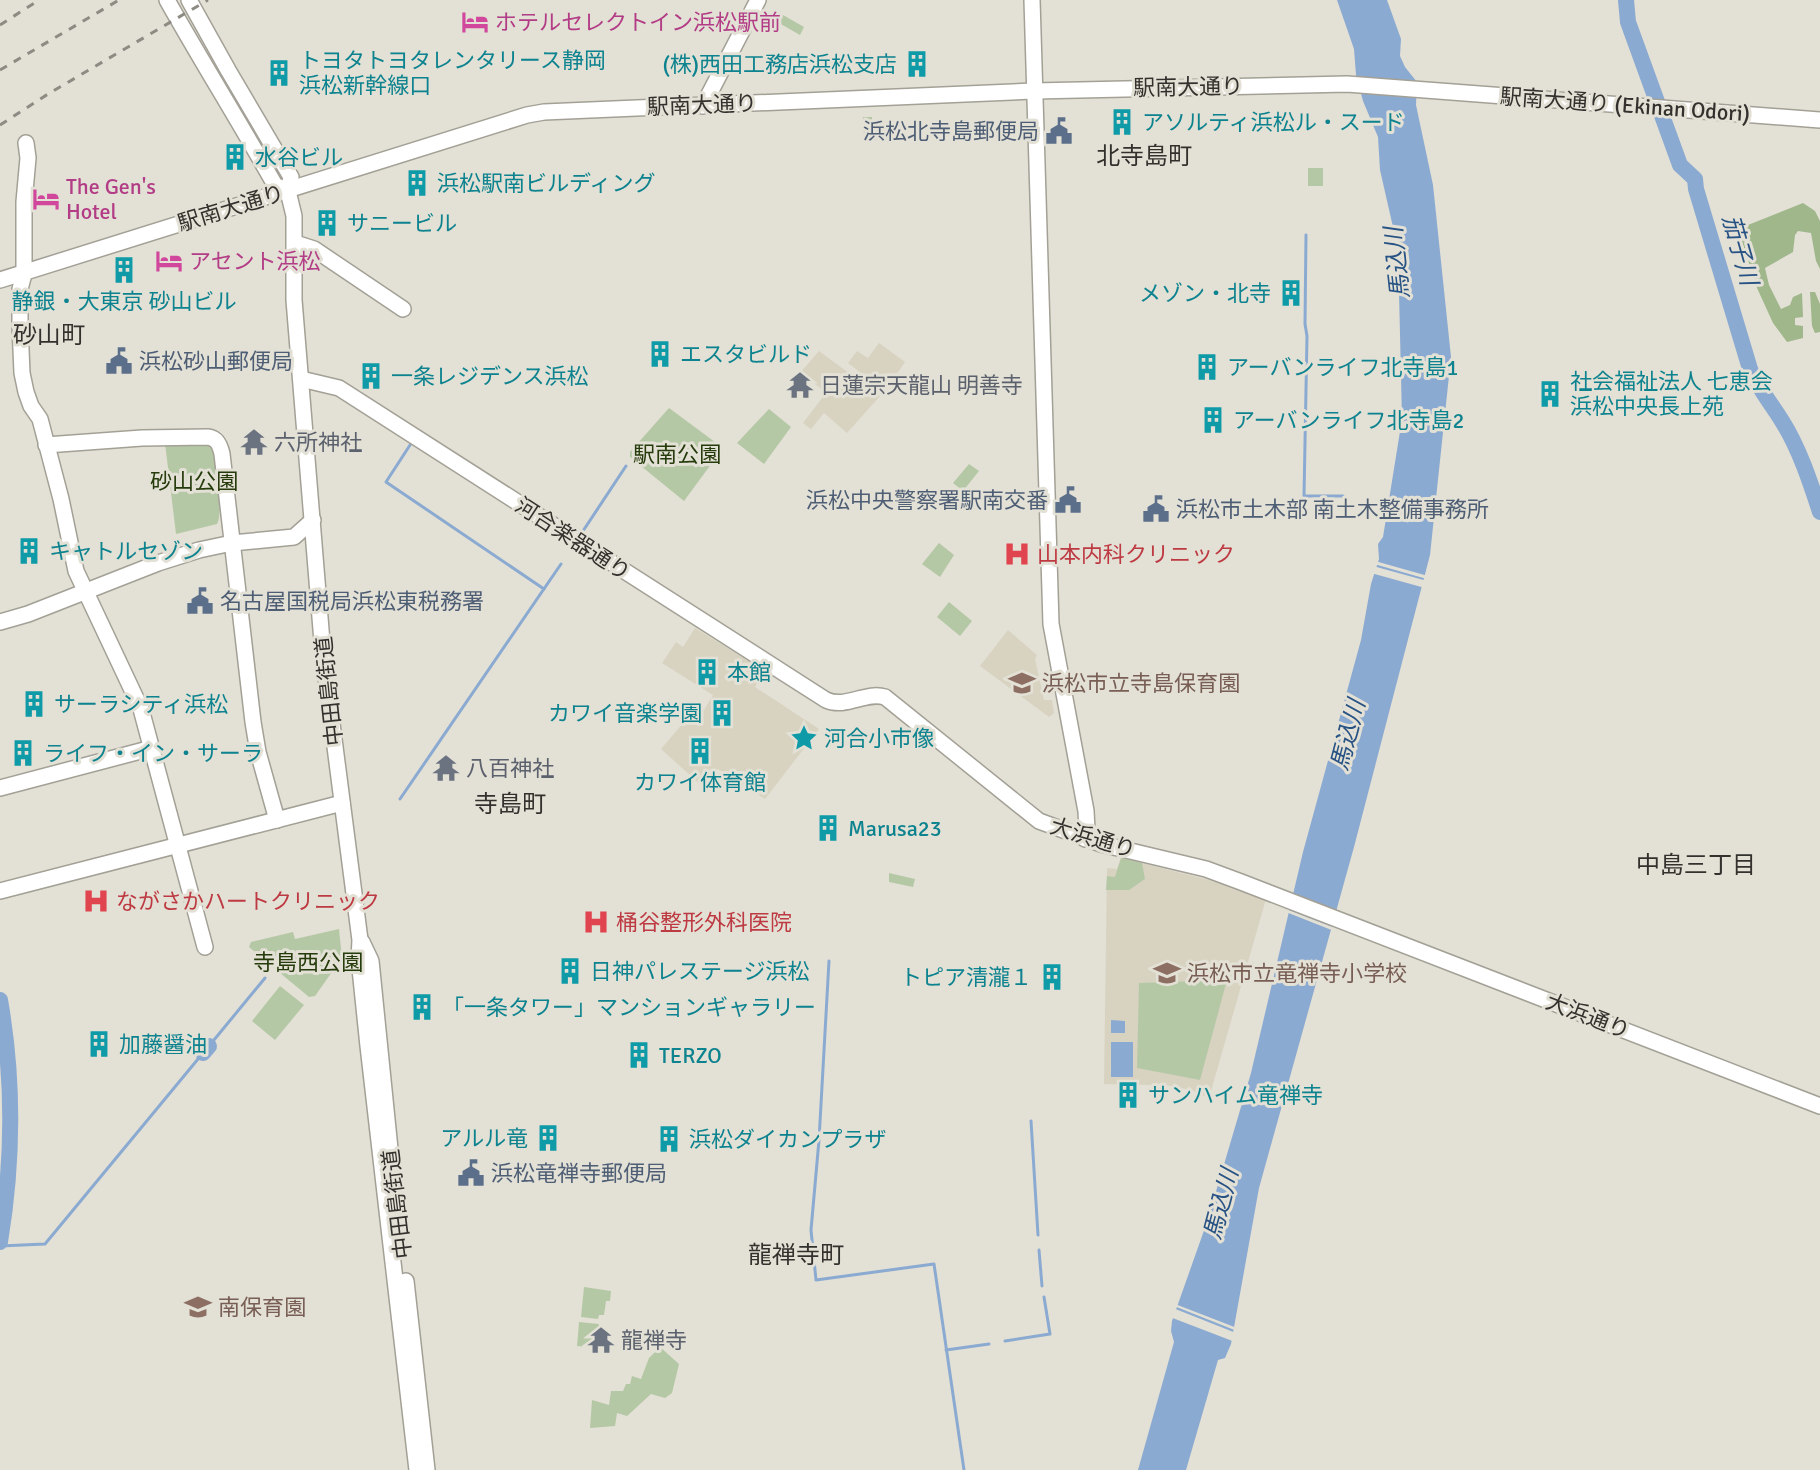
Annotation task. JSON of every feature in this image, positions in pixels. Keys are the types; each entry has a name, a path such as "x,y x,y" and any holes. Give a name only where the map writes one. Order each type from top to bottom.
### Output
{"street":[{"path":"167,0 194,48 224,94 275,185 288,191"},
{"name":"中田島街道","path":"189,0 291,177 288,191 294,216 294,300 323,654 360,940 359,959 368,1046 417,1470"},
{"path":"703,106 758,0"},
{"path":"1032,0 1051,624 1086,811 1085,839"},
{"name":"駅南大通り","path":"0,280 534,114 1034,91 1347,84 1430,90"},
{"name":"駅南大通り (Ekinan Odori)","path":"1430,90 1820,120"},
{"path":"26,143 28,159 24,202 24,274 20,289 22,373 26,394 30,406 38,415 63,507 76,571 141,709 205,948"},
{"path":"295,243 314,249 403,309"},
{"name":"河合楽器通り","path":"300,379 339,388 826,700 844,703"},
{"path":"46,445 142,438 213,438 219,445 222,454 256,742 277,820"},
{"path":"0,622 28,614 166,560 232,543 294,537 313,520"},
{"path":"294,537 315,553"},
{"name":"大浜通り","path":"844,703 879,695 885,697 1039,821 1085,839 1206,869 1820,1106"},
{"path":"0,788 152,748"},
{"path":"0,891 342,803"},
{"name":"中田島街道","path":"360,940 370,961 397,1214 428,1470"}],"shaded area":[{"path":"879,343 905,362 885,391 848,363 857,351 868,358"},
{"path":"819,351 880,396 847,433 824,413 811,429 803,423 826,393 801,372"},
{"path":"695,628 765,671 755,687 819,729 765,799 718,769 703,787 661,749 690,715 698,720 713,695 662,663 676,642 683,647"},
{"name":"浜松市立寺島保育園","path":"1008,630 1037,655 1035,659 1044,700 1052,700 1054,713 1049,717 980,666"},
{"path":"1121,858 1209,880 1266,899 1209,1098 1191,1090 1155,1083 1152,1085 1104,1084 1107,868 1117,869"}],"green space":[{"path":"783,15 804,27 800,35 779,23"},
{"path":"863,117 872,117 872,131 879,136 875,141 864,135"},
{"path":"1308,168 1323,168 1323,186 1308,186"},
{"path":"1803,203 1815,211 1820,221 1820,269 1816,261 1811,233 1798,231 1795,235 1793,252 1765,268 1769,285 1781,309 1790,305 1793,297 1802,293 1803,317 1795,318 1795,325 1803,326 1803,338 1787,342 1773,323 1757,288 1738,229"},
{"path":"1810,292 1815,292 1820,304 1820,332 1815,333 1812,326"},
{"name":"駅南公園","path":"669,408 723,448 684,501 630,457 630,452"},
{"path":"769,409 791,427 764,464 737,443"},
{"name":"砂山公園","path":"165,443 208,444 214,449 220,509 217,524 176,534"},
{"path":"969,464 979,471 963,491 953,483"},
{"path":"939,543 954,555 940,577 922,564"},
{"path":"949,602 972,621 960,636 937,617"},
{"path":"1121,858 1142,863 1145,879 1129,890 1106,890 1107,876 1115,877"},
{"path":"889,873 915,879 913,887 889,882"},
{"name":"寺島西公園","path":"339,929 342,958 315,996 309,997 249,947 251,942 293,932 295,939"},
{"path":"1227,980 1200,1080 1137,1068 1139,983"},
{"path":"280,986 304,1005 275,1040 252,1021"},
{"path":"584,1287 611,1291 610,1301 606,1301 604,1315 599,1315 598,1319 581,1317"},
{"path":"579,1322 599,1324 596,1348 577,1346"},
{"path":"660,1347 679,1364 672,1393 665,1398 651,1394 627,1416 617,1413 615,1426 590,1428 592,1400 609,1405 611,1391 623,1391 626,1384 630,1384 632,1376 641,1379 649,1358"}],"water":[{"name":"馬込川","path":"1337,0 1387,0 1401,39 1400,56 1405,67 1417,82 1416,105 1433,185 1451,357 1430,555 1354,847 1259,1188 1231,1344 1225,1358 1218,1360 1186,1470 1138,1470 1174,1342 1171,1331 1172,1321 1207,1222 1251,1073 1303,852 1361,640 1371,584 1379,559 1378,544 1383,537 1402,419 1398,249 1380,170 1378,137 1363,101 1356,75 1354,49"},
{"path":"1111,1020 1125,1021 1125,1033 1111,1033"},
{"path":"1111,1042 1133,1042 1133,1077 1111,1077"}],"pier":[{"path":"1375,561 1428,576 1427,579 1374,564"},
{"path":"1373,566 1427,581 1425,588 1371,573"},
{"path":"1286,909 1335,928 1334,931 1286,912"},
{"path":"1175,1304 1237,1328 1237,1331 1174,1306"},
{"path":"1173,1308 1236,1333 1235,1342 1170,1317"}],"waterway":[{"name":"茄子川","path":"1626,0 1628,22 1680,165 1695,179 1696,189 1750,369 1794,442 1820,512"},
{"path":"1306,235 1304,496 1343,496"},
{"path":"412,442 386,482 544,589"},
{"path":"581,534 626,466"},
{"path":"400,799 561,564"},
{"path":"829,961 819,1140 811,1230 816,1280 934,1264 964,1470"},
{"path":"209,1046 265,978"},
{"path":"0,1000 10,1091 9,1152 0,1242"},
{"path":"203,1053 209,1046"},
{"path":"0,1246 45,1244 203,1053"},
{"path":"1031,1121 1038,1235"},
{"path":"1039,1250 1042,1286"},
{"path":"1005,1341 1050,1334 1044,1297"},
{"path":"946,1350 989,1344"}],"railway":[{"path":"0,25 39,0"},
{"path":"0,70 119,0"},
{"path":"0,125 48,94 208,0"}],"place":[{"name":"ホテルセレクトイン浜松駅前","path":"475,22"},
{"name":"(株)西田工務店浜松支店","path":"917,64"},
{"name":"トヨタトヨタレンタリース静岡 浜松新幹線口","path":"279,73"},
{"name":"アソルティ浜松ル・スード","path":"1122,122"},
{"name":"浜松北寺島郵便局","path":"1059,131"},
{"name":"水谷ビル","path":"235,157"},
{"name":"浜松駅南ビルディング","path":"417,183"},
{"name":"The Gen's Hotel","path":"46,199"},
{"name":"サニービル","path":"327,223"},
{"name":"アセント浜松","path":"169,261"},
{"name":"静銀・大東京 砂山ビル","path":"124,270"},
{"name":"メゾン・北寺","path":"1291,293"},
{"name":"エスタビルド","path":"660,354"},
{"name":"浜松砂山郵便局","path":"119,361"},
{"name":"アーバンライフ北寺島1","path":"1207,367"},
{"name":"一条レジデンス浜松","path":"371,376"},
{"name":"日蓮宗天龍山 明善寺","path":"800,385"},
{"name":"社会福祉法人 七恵会 浜松中央長上苑","path":"1550,394"},
{"name":"アーバンライフ北寺島2","path":"1213,420"},
{"name":"六所神社","path":"254,442"},
{"name":"浜松中央警察署駅南交番","path":"1068,500"},
{"name":"浜松市土木部 南土木整備事務所","path":"1156,509"},
{"name":"キャトルセゾン","path":"29,551"},
{"name":"山本内科クリニック","path":"1017,554"},
{"name":"名古屋国税局浜松東税務署","path":"200,601"},
{"name":"本館","path":"707,672"},
{"name":"浜松市立寺島保育園","path":"1022,683"},
{"name":"サーラシティ浜松","path":"34,704"},
{"name":"カワイ音楽学園","path":"722,713"},
{"name":"河合小市像","path":"804,738"},
{"name":"カワイ体育館","path":"700,751"},
{"name":"ライフ・イン・サーラ","path":"23,753"},
{"name":"八百神社","path":"446,768"},
{"name":"Marusa23","path":"828,828"},
{"name":"ながさかハートクリニック","path":"96,901"},
{"name":"桶谷整形外科医院","path":"596,922"},
{"name":"日神パレステージ浜松","path":"570,971"},
{"name":"浜松市立竜禅寺小学校","path":"1167,973"},
{"name":"トピア清瀧１","path":"1052,977"},
{"name":"「一条タワー」マンションギャラリー","path":"422,1007"},
{"name":"加藤醤油","path":"99,1044"},
{"name":"TERZO","path":"639,1055"},
{"name":"サンハイム竜禅寺","path":"1128,1095"},
{"name":"アルル竜","path":"548,1138"},
{"name":"浜松ダイカンプラザ","path":"669,1139"},
{"name":"浜松竜禅寺郵便局","path":"471,1173"},
{"name":"南保育園","path":"198,1307"},
{"name":"龍禅寺","path":"601,1340"}],"district":[{"name":"北寺島町","path":"1144,156"},
{"name":"砂山町","path":"49,335"},
{"name":"寺島町","path":"510,804"},
{"name":"中島三丁目","path":"1696,865"},
{"name":"龍禅寺町","path":"796,1255"}]}
